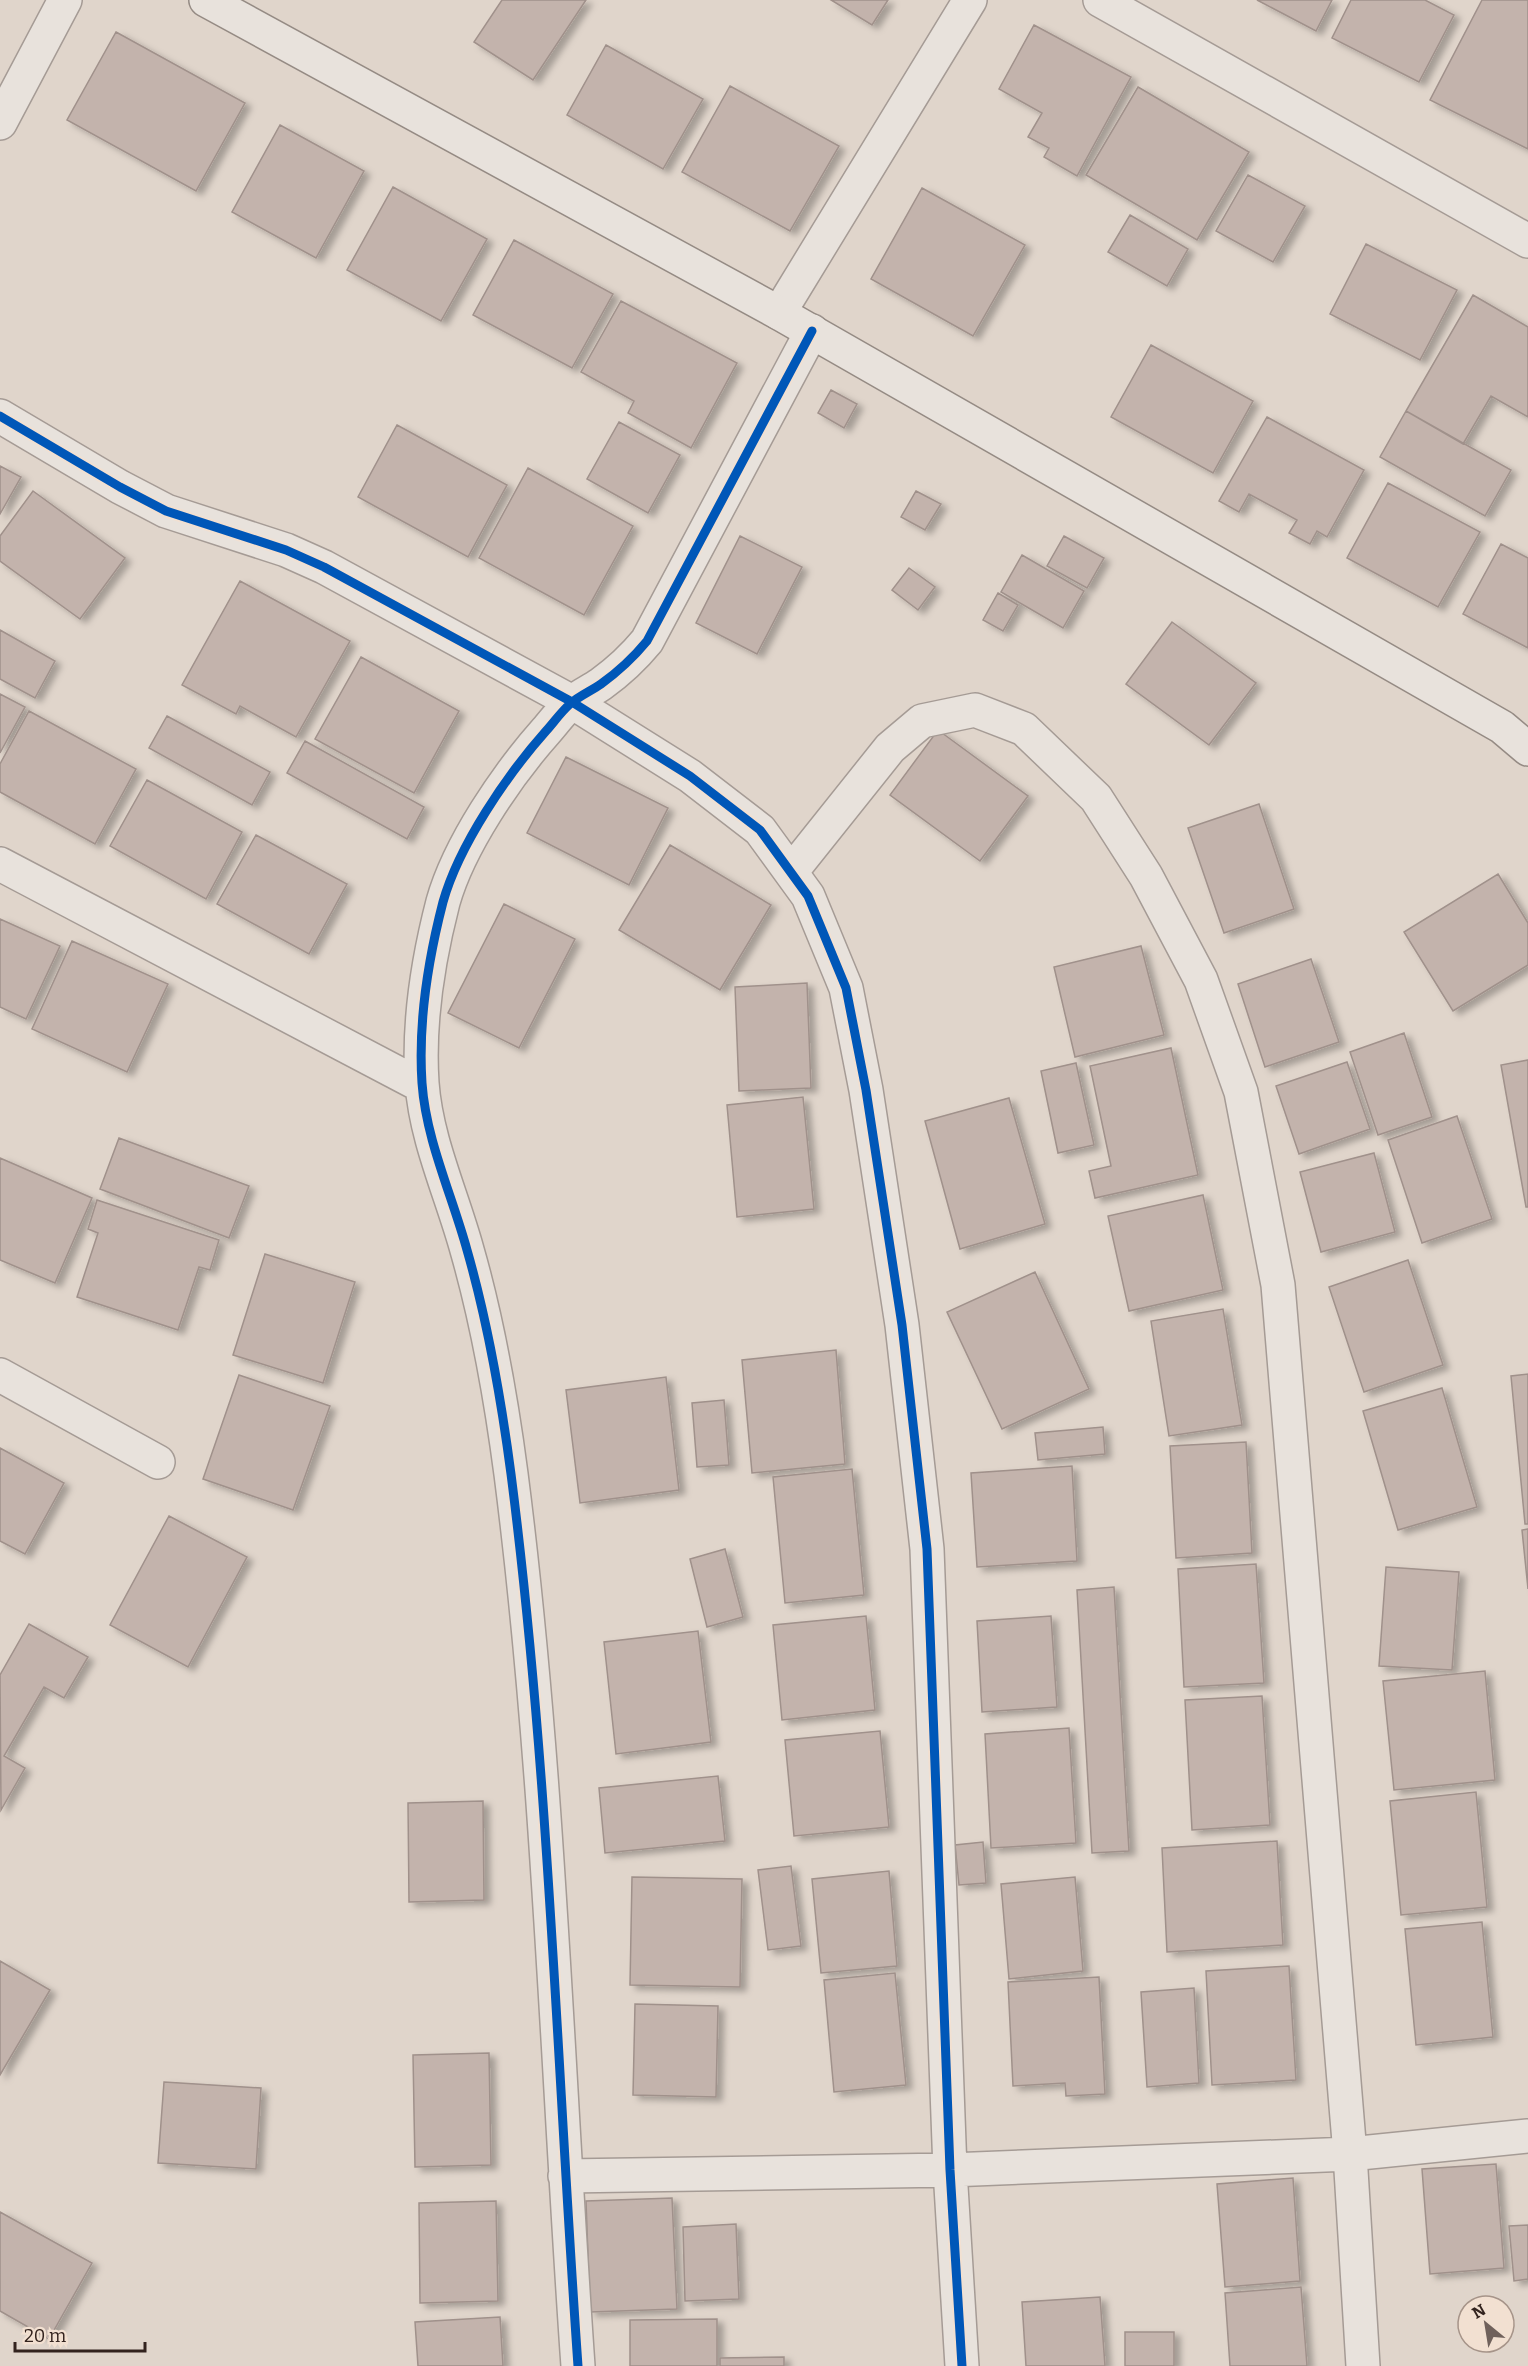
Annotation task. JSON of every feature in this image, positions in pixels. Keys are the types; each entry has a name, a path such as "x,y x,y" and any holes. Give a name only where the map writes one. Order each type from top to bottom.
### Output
{"street":[{"path":"0,123 65,0"},
{"path":"206,0 812,331 1502,727 1528,749"},
{"path":"779,313 970,0"},
{"path":"1100,0 1528,241"},
{"path":"578,2366 565,2176 558,2026 543,1815 522,1575 511,1472 494,1357 467,1249 435,1150 422,1086 422,1032 430,960 445,896 471,836 513,771 572,702 625,666 647,641 812,331"},
{"path":"0,416 120,487 166,511 286,550 324,567 572,702 690,776 760,830 808,896 846,988 866,1090 902,1325 927,1549 950,2170 962,2366"},
{"path":"791,872 890,748 922,721 975,710 1024,729 1096,798 1146,876 1201,980 1241,1092 1278,1285 1350,2154 1363,2366"},
{"path":"0,864 422,1086"},
{"path":"0,1375 158,1462"},
{"path":"565,2176 950,2170 1350,2154 1528,2136"}],"building":[{"path":"502,0 586,0 533,80 474,42"},
{"path":"831,0 888,0 872,25"},
{"path":"1257,0 1332,0 1316,31"},
{"path":"1351,0 1425,0 1454,15 1419,82 1332,38"},
{"path":"1482,0 1528,0 1528,149 1430,100"},
{"path":"1034,25 1131,77 1077,176 1044,157 1049,148 1028,137 1042,113 999,89"},
{"path":"116,32 245,103 196,191 67,120"},
{"path":"606,45 703,99 663,169 567,115"},
{"path":"730,86 839,146 790,231 682,172"},
{"path":"1138,87 1249,152 1197,240 1086,175"},
{"path":"280,125 364,171 316,258 232,212"},
{"path":"1248,175 1305,206 1273,262 1216,231"},
{"path":"393,187 487,239 441,321 347,270"},
{"path":"922,188 1025,245 973,336 871,279"},
{"path":"1130,215 1188,249 1167,286 1108,252"},
{"path":"514,240 613,294 572,368 473,315"},
{"path":"1366,244 1457,290 1420,360 1330,314"},
{"path":"1473,295 1528,327 1528,417 1491,396 1463,444 1406,411"},
{"path":"621,301 737,363 691,448 628,413 634,401 581,372"},
{"path":"1151,345 1253,401 1213,473 1111,417"},
{"path":"831,390 857,404 844,428 818,413"},
{"path":"1406,411 1511,470 1485,516 1380,457"},
{"path":"1267,417 1364,470 1327,537 1317,531 1310,544 1289,533 1297,520 1249,494 1239,512 1219,501"},
{"path":"619,422 680,455 648,513 587,479"},
{"path":"397,425 507,485 468,557 358,497"},
{"path":"0,466 21,477 0,514"},
{"path":"528,468 633,526 584,615 479,558"},
{"path":"1388,483 1480,532 1438,607 1347,558"},
{"path":"33,491 125,558 80,619 0,561 0,536"},
{"path":"916,491 941,504 925,530 901,517"},
{"path":"740,536 802,567 757,654 696,623"},
{"path":"1064,536 1104,558 1087,588 1047,566"},
{"path":"1501,544 1528,558 1528,648 1463,614"},
{"path":"1022,555 1084,591 1063,628 1001,592"},
{"path":"909,568 935,587 918,610 892,590"},
{"path":"240,581 350,641 296,737 240,706 236,714 182,685"},
{"path":"998,593 1018,605 1003,631 983,620"},
{"path":"1172,622 1256,683 1209,745 1126,684"},
{"path":"0,630 55,661 35,698 0,679"},
{"path":"361,657 459,711 414,793 315,739"},
{"path":"0,694 25,707 0,753"},
{"path":"29,711 136,769 95,844 0,792 0,764"},
{"path":"167,716 270,772 252,805 149,748"},
{"path":"938,730 1028,796 980,861 890,795"},
{"path":"305,741 424,807 407,839 287,773"},
{"path":"566,757 668,808 629,885 527,833"},
{"path":"147,780 242,832 206,899 110,846"},
{"path":"1259,804 1294,909 1224,933 1188,828"},
{"path":"256,835 347,884 309,954 217,904"},
{"path":"670,845 771,905 720,990 619,930"},
{"path":"1498,874 1528,923 1528,965 1453,1011 1404,932"},
{"path":"504,904 575,939 519,1048 448,1013"},
{"path":"0,919 60,946 26,1019 0,1007"},
{"path":"72,941 168,984 127,1072 32,1029"},
{"path":"1141,946 1164,1035 1075,1057 1054,967"},
{"path":"1311,959 1339,1042 1265,1067 1238,984"},
{"path":"807,983 811,1088 739,1091 735,987"},
{"path":"1404,1033 1432,1117 1378,1135 1350,1052"},
{"path":"1171,1048 1198,1175 1095,1198 1089,1171 1111,1166 1090,1066"},
{"path":"1528,1060 1528,1207 1526,1207 1501,1065"},
{"path":"1347,1062 1370,1129 1299,1154 1276,1086"},
{"path":"1076,1063 1094,1145 1058,1153 1041,1071"},
{"path":"803,1097 814,1209 737,1217 727,1105"},
{"path":"1009,1098 1045,1224 960,1249 925,1121"},
{"path":"1457,1116 1492,1219 1422,1243 1388,1140"},
{"path":"119,1138 249,1186 229,1238 100,1189"},
{"path":"1374,1153 1395,1232 1321,1252 1300,1172"},
{"path":"0,1158 92,1198 55,1283 0,1260"},
{"path":"1203,1195 1223,1290 1129,1311 1108,1216"},
{"path":"97,1200 219,1240 210,1270 199,1267 178,1330 77,1297 98,1233 88,1229"},
{"path":"265,1254 355,1282 323,1383 233,1355"},
{"path":"1408,1260 1443,1365 1364,1392 1329,1287"},
{"path":"1035,1272 1089,1389 1002,1429 947,1312"},
{"path":"1223,1309 1242,1425 1169,1436 1151,1321"},
{"path":"836,1350 845,1464 752,1473 742,1360"},
{"path":"1528,1374 1528,1524 1525,1524 1511,1376"},
{"path":"239,1375 330,1406 293,1510 203,1479"},
{"path":"666,1377 679,1490 580,1503 566,1390"},
{"path":"1442,1388 1477,1507 1398,1530 1363,1411"},
{"path":"724,1400 729,1465 697,1467 692,1403"},
{"path":"1103,1427 1105,1454 1038,1460 1035,1433"},
{"path":"1246,1442 1252,1553 1176,1558 1170,1446"},
{"path":"0,1448 64,1483 25,1554 0,1541"},
{"path":"1072,1466 1077,1561 977,1567 971,1473"},
{"path":"852,1469 864,1595 785,1603 773,1477"},
{"path":"169,1516 247,1557 188,1667 110,1625"},
{"path":"1528,1529 1528,1589 1522,1530"},
{"path":"725,1549 743,1617 707,1627 690,1559"},
{"path":"1256,1564 1264,1683 1184,1687 1178,1569"},
{"path":"1386,1567 1459,1572 1452,1670 1379,1666"},
{"path":"1114,1587 1129,1851 1092,1853 1077,1590"},
{"path":"866,1616 875,1710 782,1720 773,1625"},
{"path":"1051,1616 1057,1707 982,1712 977,1621"},
{"path":"29,1624 88,1657 64,1698 44,1687 4,1756 25,1768 1,1810 0,1675"},
{"path":"698,1631 711,1742 616,1754 604,1642"},
{"path":"1485,1671 1495,1780 1394,1790 1383,1681"},
{"path":"1262,1696 1270,1825 1192,1830 1185,1700"},
{"path":"1069,1728 1076,1843 991,1848 985,1734"},
{"path":"880,1731 889,1827 794,1836 785,1740"},
{"path":"718,1776 725,1841 605,1853 599,1788"},
{"path":"1476,1792 1487,1907 1401,1915 1390,1801"},
{"path":"483,1801 484,1900 409,1902 408,1803"},
{"path":"1277,1841 1283,1945 1167,1952 1162,1848"},
{"path":"983,1842 986,1883 959,1885 955,1845"},
{"path":"791,1866 801,1946 768,1950 758,1870"},
{"path":"889,1871 897,1966 821,1973 812,1879"},
{"path":"632,1877 742,1879 740,1987 630,1985"},
{"path":"1075,1877 1083,1971 1009,1979 1001,1884"},
{"path":"1482,1922 1493,2037 1416,2045 1405,1929"},
{"path":"0,1961 50,1990 0,2075"},
{"path":"1289,1966 1296,2080 1212,2085 1206,1971"},
{"path":"895,1973 906,2085 834,2092 824,1980"},
{"path":"1099,1977 1105,2094 1066,2096 1065,2083 1013,2086 1008,1982"},
{"path":"1194,1988 1199,2083 1147,2087 1141,1992"},
{"path":"635,2004 718,2006 716,2097 633,2095"},
{"path":"489,2053 491,2165 415,2167 413,2055"},
{"path":"164,2082 261,2088 256,2169 158,2163"},
{"path":"1496,2164 1504,2268 1430,2274 1422,2169"},
{"path":"1293,2178 1300,2281 1225,2287 1217,2184"},
{"path":"672,2198 677,2309 590,2312 586,2201"},
{"path":"496,2201 498,2301 420,2303 419,2203"},
{"path":"0,2212 92,2263 49,2339 0,2311"},
{"path":"736,2224 739,2299 685,2301 683,2227"},
{"path":"1528,2225 1528,2279 1514,2281 1509,2226"},
{"path":"1301,2287 1307,2366 1230,2366 1225,2293"},
{"path":"1100,2297 1105,2366 1026,2366 1022,2302"},
{"path":"500,2317 503,2366 418,2366 415,2322"},
{"path":"717,2319 717,2366 630,2366 630,2320"},
{"path":"1125,2332 1174,2332 1174,2366 1125,2366"},
{"path":"784,2357 784,2366 720,2366 720,2358"}],"cycle path":[{"path":"578,2366 551,1920 535,1696 524,1585 511,1474 488,1333 475,1277 434,1146 424,1104 421,1038 425,992 443,902 450,880 472,834 500,789 564,710 614,674 647,641 812,331"},
{"path":"0,416 120,487 166,511 286,550 324,567 572,702 690,776 760,830 808,896 846,988 866,1090 902,1325 927,1549 950,2170 962,2366"}]}
